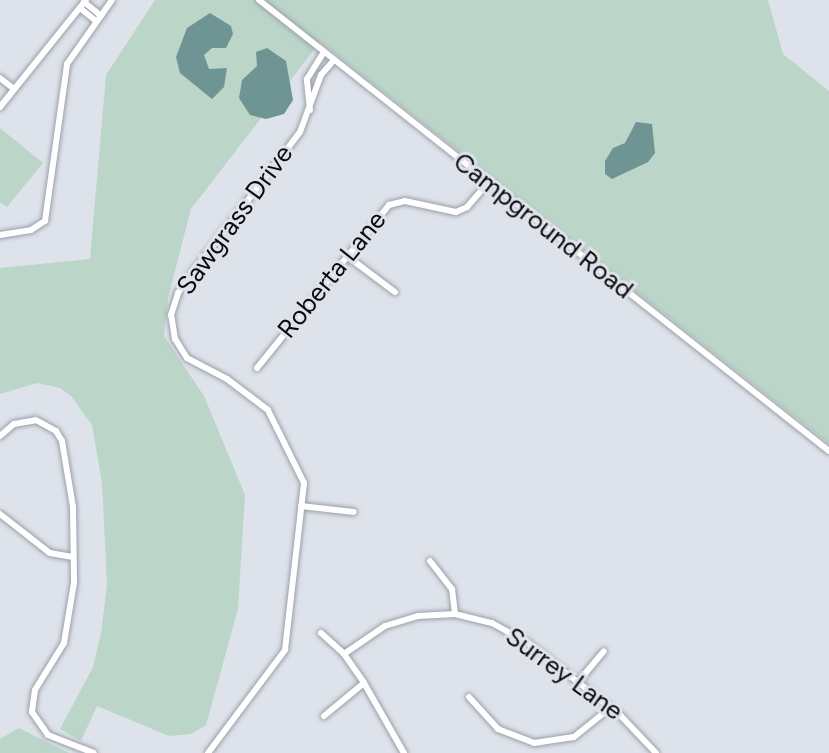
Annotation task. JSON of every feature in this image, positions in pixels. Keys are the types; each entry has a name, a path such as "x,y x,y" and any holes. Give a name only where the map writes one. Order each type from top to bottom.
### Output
{"street":[{"path":"0,235 31,230 45,221 67,64 112,0"},
{"name":"Campground Road","path":"259,0 829,451"},
{"path":"0,107 83,3 99,18"},
{"path":"310,110 306,84 324,52"},
{"name":"Sawgrass Drive","path":"208,753 285,650 302,506 302,472 272,416 227,379 187,358 175,339 171,315 178,293 300,132 317,87 334,60"},
{"path":"0,78 14,89"},
{"path":"306,84 317,87"},
{"name":"Roberta Lane","path":"257,368 389,205 405,201 456,212 467,207 488,183"},
{"path":"347,256 395,292"},
{"path":"0,436 25,420 36,420 56,431 73,507 75,583 64,643 36,690 32,712 48,735 94,753"},
{"path":"302,506 354,512"},
{"path":"0,514 50,553 74,557"},
{"path":"430,561 452,589 455,614"},
{"name":"Surrey Lane","path":"344,654 363,638 400,620 455,614 509,630 635,727 656,753"},
{"path":"321,633 344,654 404,753"},
{"path":"578,682 604,651"},
{"path":"324,716 364,683"},
{"path":"469,697 498,729 547,744 586,731 610,708"}],"shaded area":[{"path":"155,0 768,0 783,54 829,91 829,444 320,42 191,209 168,298 164,336 204,396 245,495 238,609 206,725 191,734 169,736 97,706 81,741 60,729 93,667 101,633 107,584 102,483 92,425 71,396 60,388 37,383 0,394 0,268 90,259 106,75"},
{"path":"210,13 231,26 233,34 226,48 212,48 204,55 209,69 227,68 224,87 212,99 180,73 176,57 187,28"},
{"path":"267,48 286,61 293,100 284,114 266,119 250,115 239,98 242,80 257,66 256,52"},
{"path":"636,122 652,124 655,153 648,162 612,179 605,174 605,161 613,148 625,143"},
{"path":"0,128 43,163 7,207 0,202"},
{"path":"19,728 69,753 0,753 0,739"}]}
